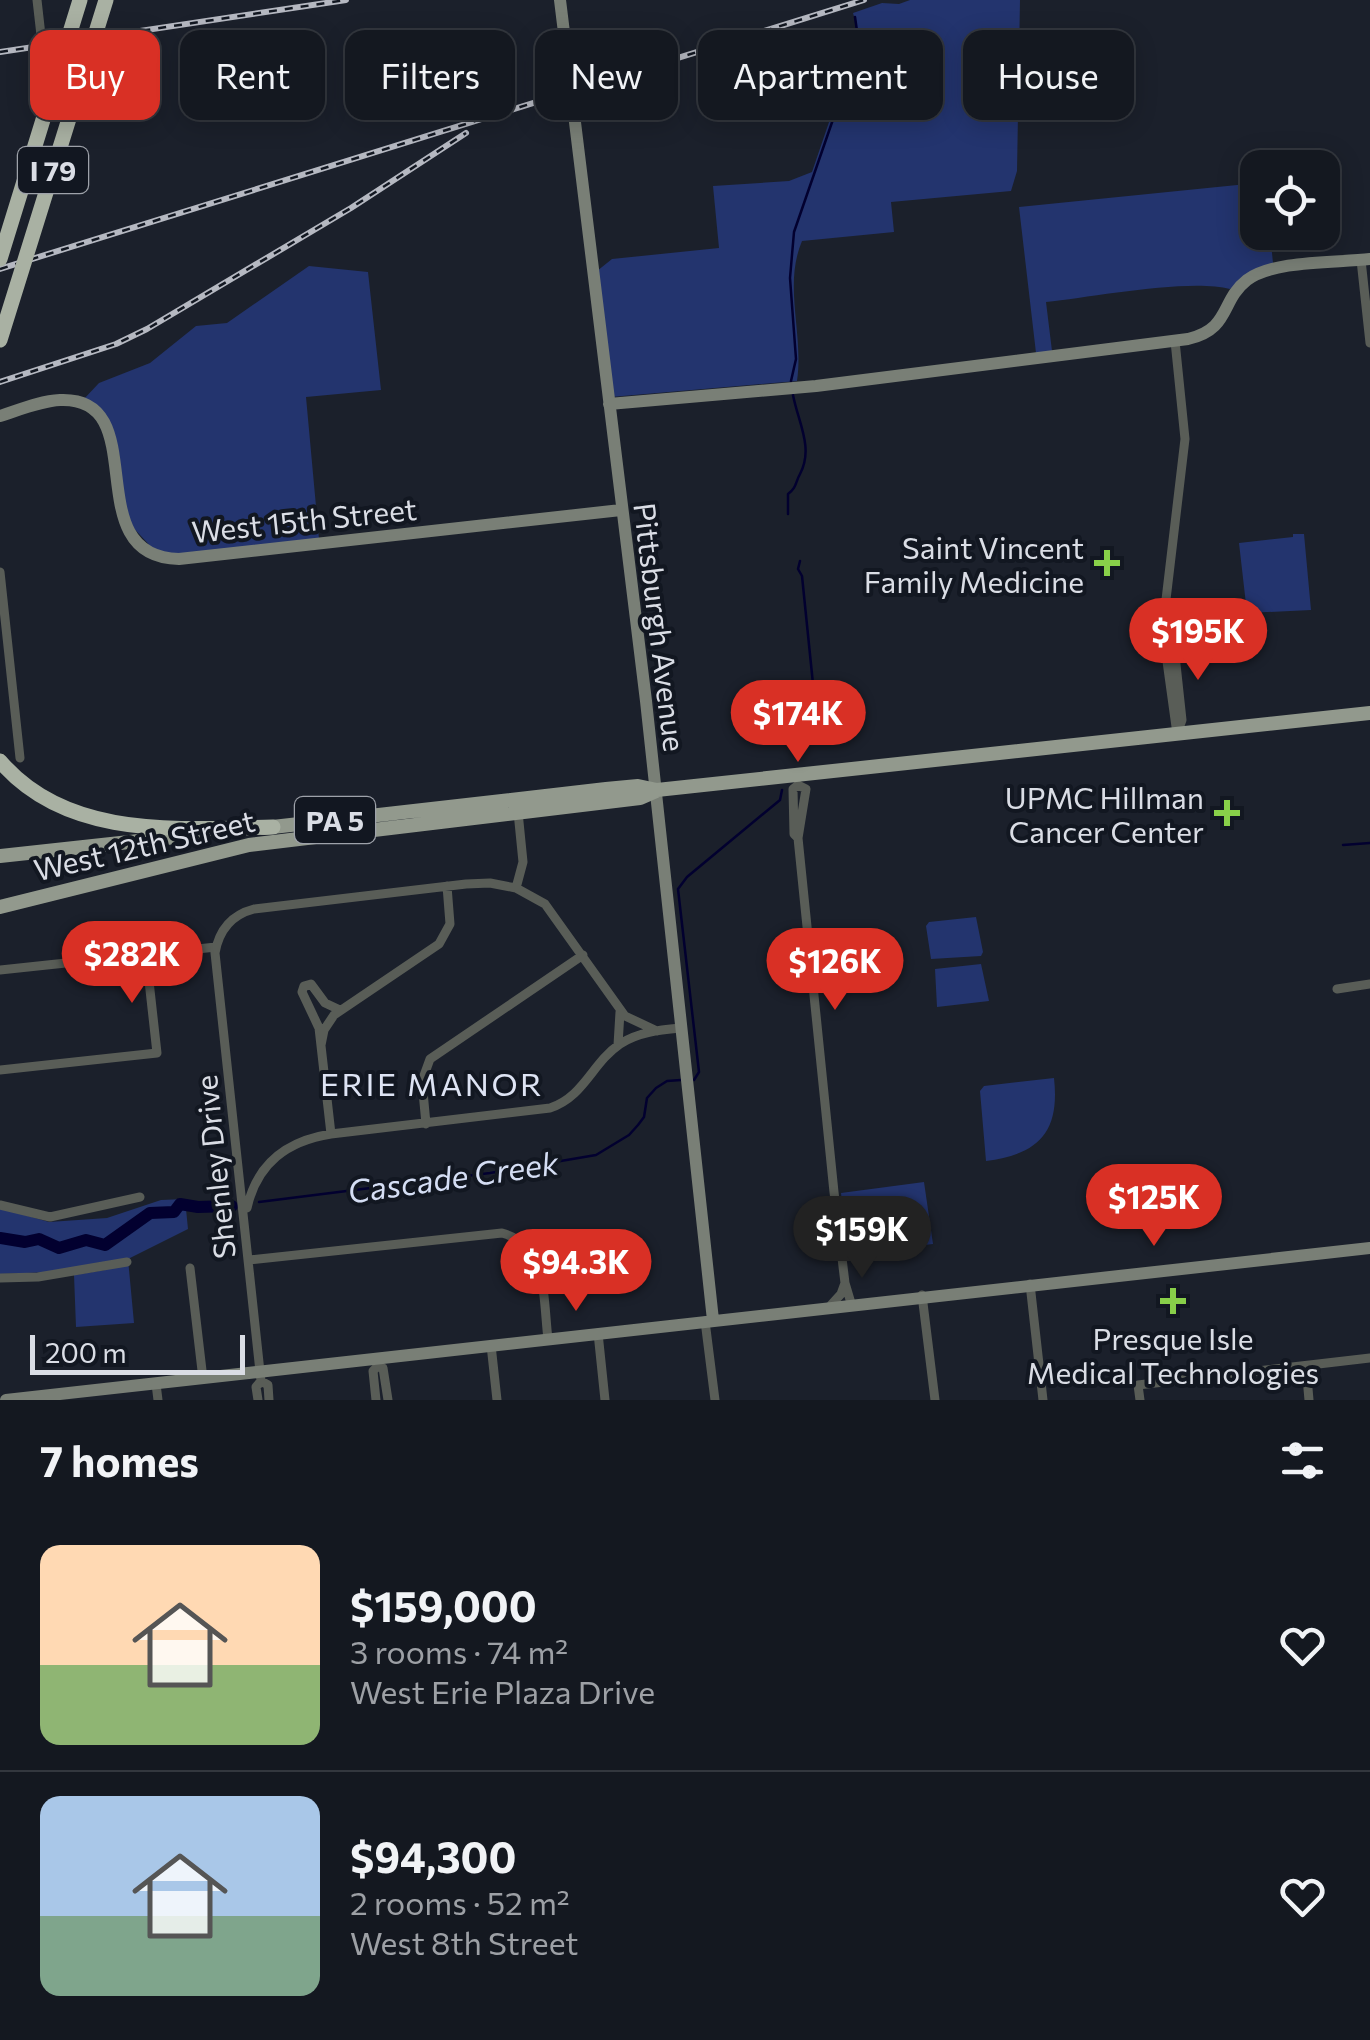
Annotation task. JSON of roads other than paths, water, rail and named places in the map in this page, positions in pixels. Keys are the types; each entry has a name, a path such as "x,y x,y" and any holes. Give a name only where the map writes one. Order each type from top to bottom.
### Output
{"highway":[{"name":"I 79","path":"0,260 80,0"},
{"name":"I 79","path":"0,340 106,0"},
{"path":"0,761 36,794 62,808 97,818 160,828 273,827"}],"main road":[{"name":"West 12th Street","path":"6,855 606,789 638,786 656,790 797,780 1370,713"},
{"name":"West 12th Street","path":"0,907 224,849 640,798 656,790"}],"street":[{"path":"37,0 40,30"},
{"name":"Pittsburgh Avenue","path":"560,0 656,790 715,1400"},
{"path":"609,404 816,386 1174,341 1202,335 1217,325 1238,289 1256,274 1286,267 1365,260 1370,343"},
{"path":"1174,341 1185,439 1165,601 1182,719 1177,734"},
{"name":"West 15th Street","path":"0,416 62,400 95,412 111,435 124,524 141,546 164,558 621,510"},
{"path":"0,572 20,758"},
{"path":"797,780 806,790 802,833 798,838 845,1282 851,1303"},
{"path":"516,888 522,862 518,812"},
{"path":"0,970 216,947 232,919 254,909 482,882 516,888 551,910 619,1010 634,1023 657,1030"},
{"path":"322,1045 327,1025 340,1010 439,944 450,924 447,886"},
{"name":"Shenley Drive","path":"216,947 251,1165 245,1214 261,1376 256,1387 258,1400"},
{"path":"0,1070 157,1053 146,954"},
{"path":"426,1124 422,1081 430,1058 583,955"},
{"path":"331,1134 322,1045 317,1018 302,992 304,986 311,984 325,1002 340,1010"},
{"path":"1337,989 1370,984"},
{"path":"618,1045 622,1021 619,1010"},
{"path":"245,1214 251,1192 251,1165 292,1145 331,1134 530,1112 560,1105 583,1087 618,1045 657,1030 681,1028"},
{"path":"0,1205 50,1217 140,1197"},
{"path":"250,1260 502,1233 520,1240 537,1261 548,1339"},
{"path":"6,1400 261,1376 851,1303 1370,1248"},
{"path":"0,1278 38,1277 127,1262"},
{"path":"190,1268 203,1379"},
{"path":"831,1306 845,1282"},
{"path":"1030,1284 1043,1400"},
{"path":"922,1295 934,1400"},
{"path":"598,1333 606,1400"},
{"path":"491,1345 497,1400"},
{"path":"1140,1400 1138,1385 1370,1358"},
{"path":"376,1400 373,1370 378,1362"},
{"path":"378,1362 384,1368 388,1400"},
{"path":"1306,1366 1309,1400"},
{"name":"Shenley Drive","path":"261,1376 268,1385 270,1400"},
{"path":"156,1384 158,1400"}],"waterway":[{"name":"Cascade Creek","path":"791,381 796,359 790,278 794,232 838,105 847,59 858,38 855,17"},
{"name":"Cascade Creek","path":"788,514 788,494 796,485 806,454 793,395"},
{"name":"Cascade Creek","path":"796,749 810,737 817,739 818,733 800,561"},
{"name":"Cascade Creek","path":"694,1080 699,1072 678,889 687,877 780,800 782,790"},
{"path":"1343,845 1370,843"},
{"name":"Cascade Creek","path":"259,1202 490,1173 596,1155 638,1125 644,1117 647,1098 656,1088 667,1081 681,1080"},
{"name":"Cascade Creek","path":"0,1238 25,1242 39,1239 59,1248 86,1240 105,1245 150,1213 174,1212 180,1204 232,1206"}],"railway":[{"path":"0,52 346,0"},
{"path":"0,269 864,0"},
{"path":"0,382 116,344 147,329 351,208 466,133"}],"place":[{"name":"Saint Vincent Family Medicine","path":"1107,563"},
{"name":"UPMC Hillman Cancer Center","path":"1227,813"},
{"name":"Presque Isle Medical Technologies","path":"1173,1301"}],"district":[{"name":"ERIE MANOR","path":"432,1083"}]}
